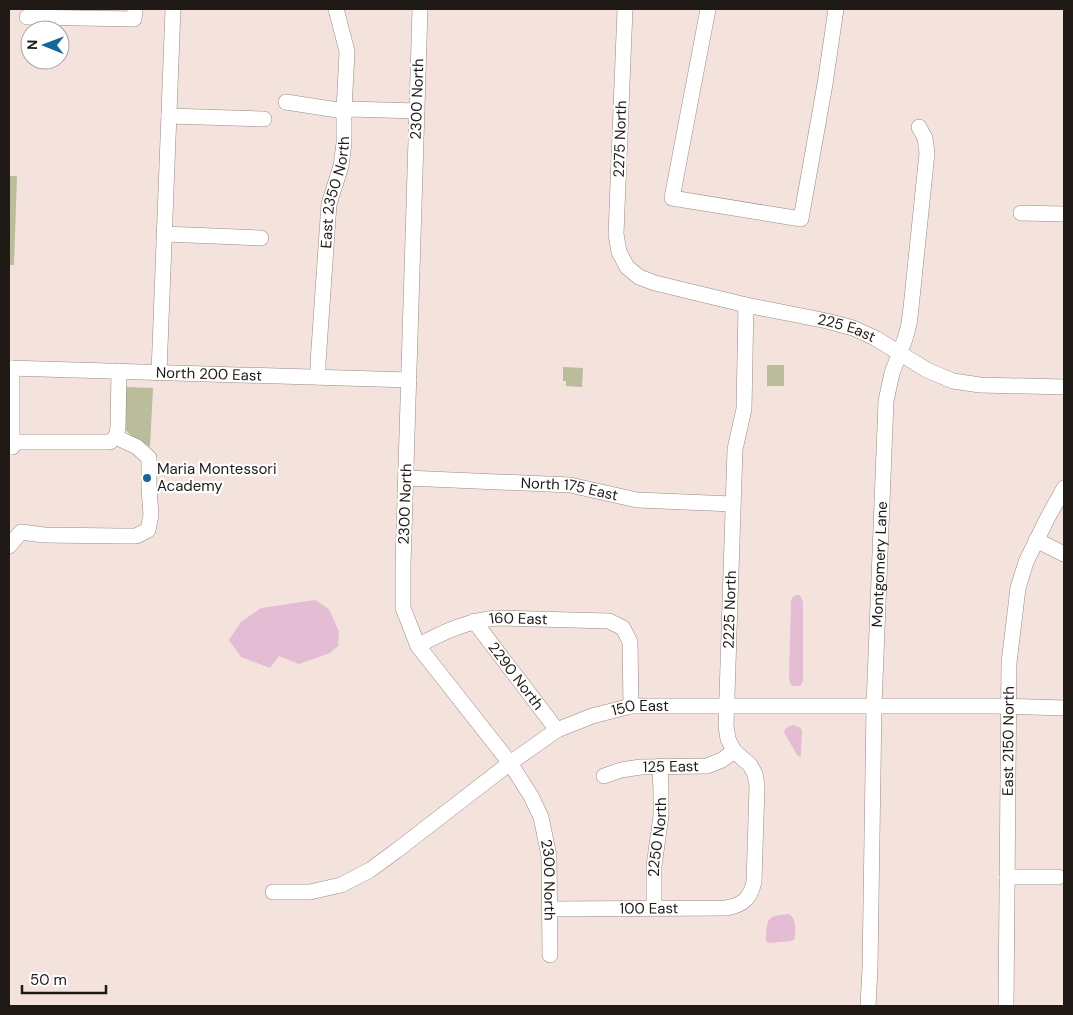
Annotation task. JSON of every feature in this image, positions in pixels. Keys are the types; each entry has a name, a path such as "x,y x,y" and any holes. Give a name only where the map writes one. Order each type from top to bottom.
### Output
{"street":[{"path":"27,17 134,19 135,9"},
{"path":"159,373 173,9"},
{"name":"East 2350 North","path":"318,377 329,204 340,166 344,143 347,51 336,9"},
{"name":"2300 North","path":"420,9 403,565 404,608 418,646 510,763 531,796 541,817 549,856 550,955"},
{"name":"2275 North","path":"625,9 616,234 619,252 627,266"},
{"path":"708,9 672,198 801,219 836,9"},
{"path":"286,102 344,111 349,109 417,111"},
{"path":"169,116 264,118"},
{"name":"Montgomery Lane","path":"868,1006 874,706 886,401 892,372 900,353 910,316 927,152 925,138 919,127"},
{"path":"1021,213 1064,214"},
{"path":"164,234 261,238"},
{"name":"225 East","path":"627,266 639,277 655,283 853,328 875,338 939,376 966,384 1064,387"},
{"name":"2225 North","path":"745,901 752,892 754,882 758,786 750,765 734,751 728,739 726,726 735,449 744,410 746,305"},
{"path":"10,368 11,447"},
{"name":"North 200 East","path":"10,368 409,380"},
{"path":"11,447 17,442 110,442 116,437 118,427 119,371"},
{"path":"9,546 21,532 44,535 136,536 148,530 151,515 149,458 137,447 116,437"},
{"name":"North 175 East","path":"406,478 570,485 638,500 733,504"},
{"name":"East 2150 North","path":"1006,1006 1009,663 1018,588 1026,562 1064,488"},
{"path":"1036,540 1064,554"},
{"name":"160 East","path":"418,646 435,636 462,625 496,618 610,621 623,628 630,642 631,706"},
{"name":"2290 North","path":"474,621 557,730"},
{"name":"150 East","path":"273,892 310,892 342,885 370,870 510,763 557,730 592,716 631,706 1009,706 1064,708"},
{"name":"125 East","path":"604,776 621,770 640,767 707,766 722,760 734,751"},
{"name":"2250 North","path":"654,908 654,866 661,816 660,766"},
{"path":"1007,876 1058,877"},
{"name":"100 East","path":"550,909 726,908 736,907 745,901"}],"green space":[{"path":"9,176 17,176 14,265 9,265"},
{"path":"767,365 784,365 784,386 767,386"},
{"path":"563,367 583,368 582,387 566,386 566,381 563,381"},
{"path":"126,387 153,388 150,447 132,436 123,426"}],"shaded area":[{"path":"796,595 800,595 803,602 803,681 800,686 790,684 789,677 791,601"},
{"path":"315,600 329,609 339,632 338,646 330,653 299,664 279,656 270,668 241,657 229,640 241,622 261,608"},
{"path":"793,725 802,730 800,757 784,732 785,729"},
{"path":"789,914 795,922 794,940 769,943 766,941 769,920 772,917"}],"place":[{"name":"Maria Montessori Academy","path":"147,478"}]}
